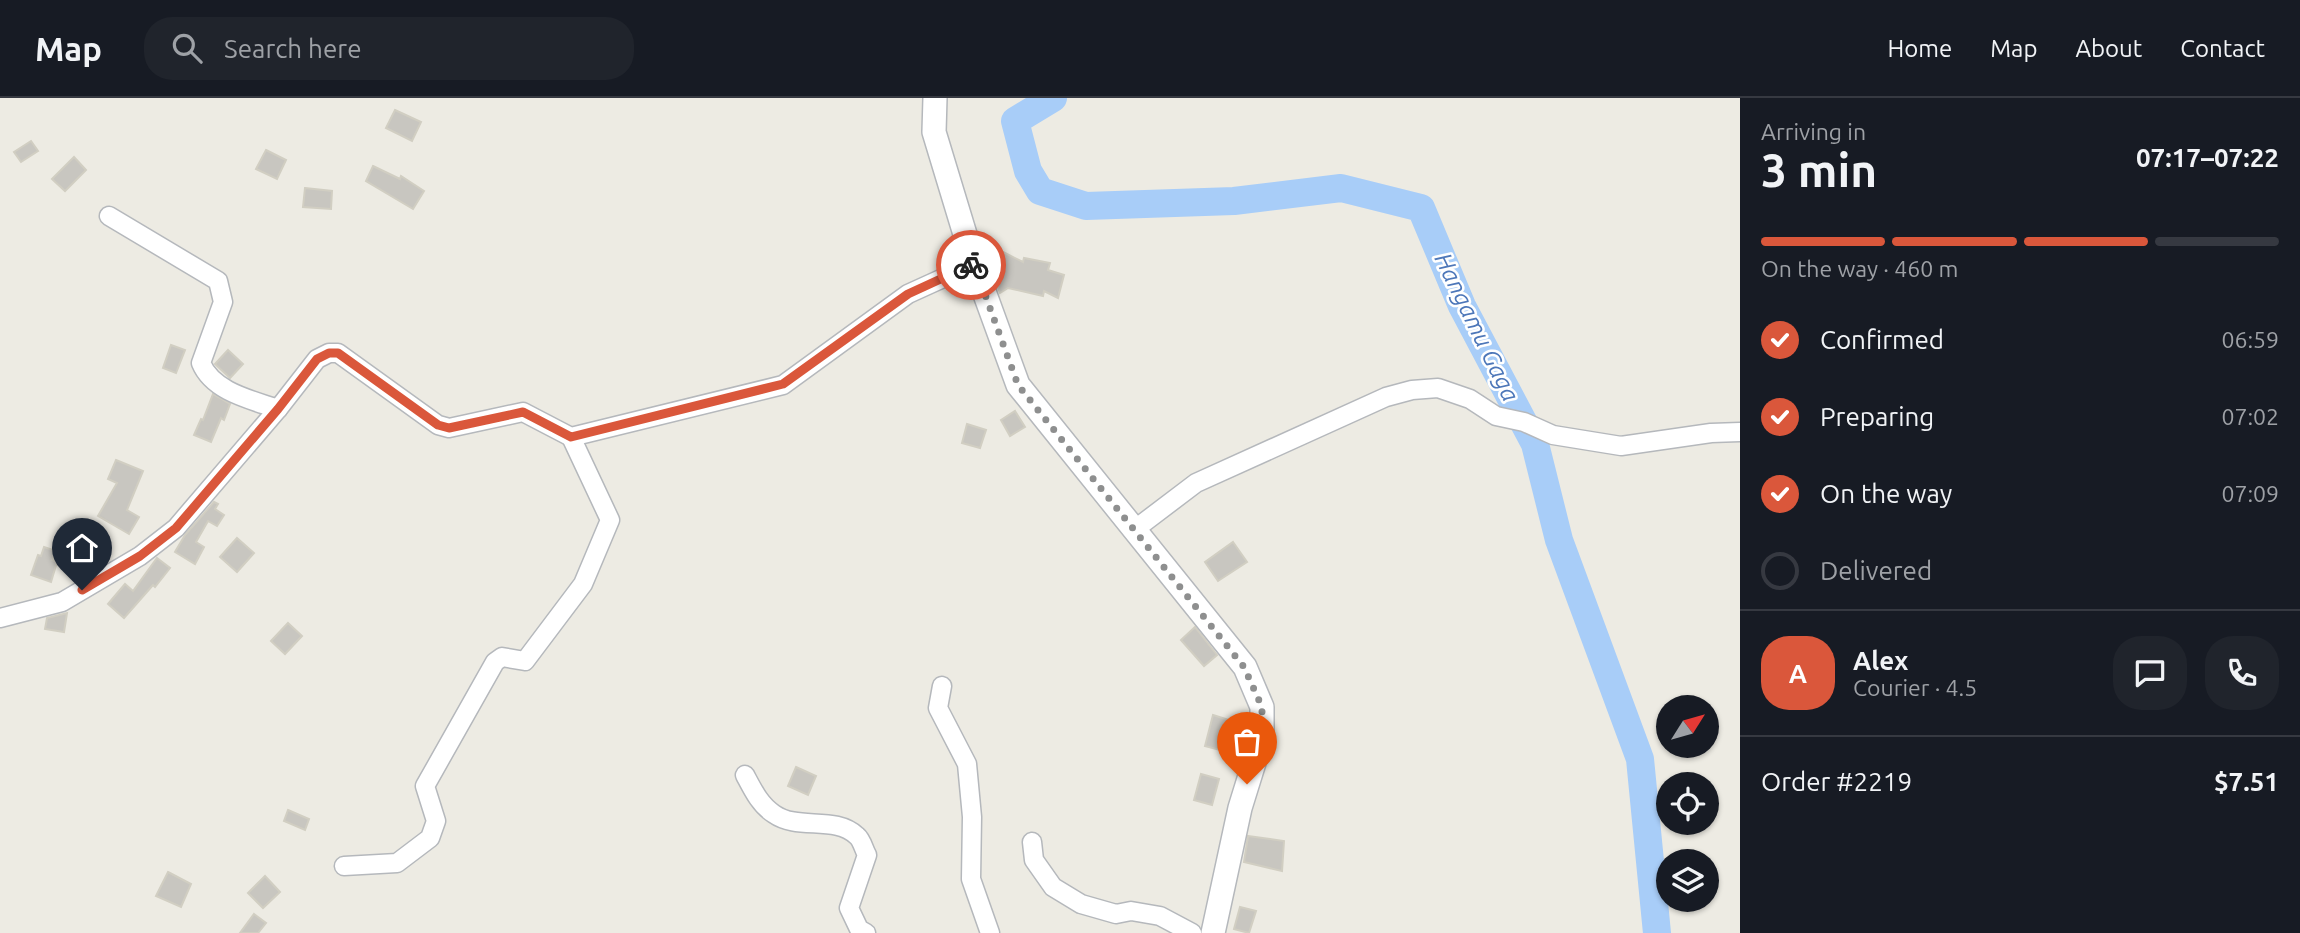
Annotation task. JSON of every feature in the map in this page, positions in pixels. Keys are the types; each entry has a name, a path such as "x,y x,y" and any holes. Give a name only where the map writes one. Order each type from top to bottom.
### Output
{"street":[{"path":"935,98 934,132 974,264 1018,385 1244,667 1262,707 1262,737 1240,808 1213,933"},
{"path":"109,216 218,281 223,302 201,363 206,374 231,392 278,409"},
{"path":"571,437 783,384 908,294 974,264"},
{"path":"0,618 62,602 140,556 176,528 317,359 329,353 338,353 438,425 449,428 523,412 571,437 610,520 583,584 525,661 502,657 495,662 425,786 436,821 430,838 397,863 344,866"},
{"path":"1134,530 1196,482 1386,397 1412,390 1438,388 1470,399 1496,416 1524,422 1553,435 1621,446 1711,433 1740,432"},
{"path":"942,686 938,708 967,764 972,817 971,879 990,933"},
{"path":"745,775 760,802 775,816 791,822 840,827 858,836 867,855 849,908 859,929 866,933"},
{"path":"1031,842 1034,860 1052,887 1080,904 1116,914 1132,911 1160,915 1192,933"}],"building":[{"path":"395,110 421,122 412,141 386,128"},
{"path":"31,141 38,151 21,162 14,152"},
{"path":"266,150 286,160 277,179 256,169"},
{"path":"74,157 86,170 65,191 52,179"},
{"path":"373,166 400,179 401,176 424,191 413,209 366,181"},
{"path":"305,188 332,191 331,209 303,207"},
{"path":"1003,252 1023,262 1024,258 1050,263 1048,270 1064,275 1058,298 1044,291 1043,296 1008,288 1000,293 992,272"},
{"path":"171,345 185,350 176,373 163,368"},
{"path":"228,350 243,364 230,378 215,364"},
{"path":"213,394 230,404 211,442 194,435"},
{"path":"1015,411 1025,427 1010,436 1001,420"},
{"path":"967,424 986,430 980,448 962,443"},
{"path":"116,460 143,471 127,510 139,517 129,534 98,516 117,483 108,479"},
{"path":"214,502 218,504 215,509 224,515 217,526 208,521 196,542 204,547 195,564 175,552 185,535"},
{"path":"237,538 254,553 237,572 220,557"},
{"path":"1233,542 1247,562 1218,581 1205,562"},
{"path":"44,547 56,551 52,560 57,562 51,582 31,575"},
{"path":"157,558 170,568 124,618 108,604 125,584 133,591"},
{"path":"67,613 64,632 45,629 47,618"},
{"path":"288,623 302,636 285,654 271,641"},
{"path":"1195,627 1217,655 1204,666 1181,640"},
{"path":"1213,715 1232,721 1224,751 1205,746"},
{"path":"796,767 816,776 808,795 788,786"},
{"path":"1201,774 1219,779 1212,805 1194,800"},
{"path":"288,810 309,819 305,830 284,821"},
{"path":"1248,836 1284,841 1282,871 1244,862"},
{"path":"168,872 191,884 181,907 156,896"},
{"path":"265,876 280,892 263,908 248,893"},
{"path":"1240,907 1256,911 1249,933 1234,929"},
{"path":"254,914 266,923 258,933 240,933"}],"waterway":[{"name":"Hangamu Gaga","path":"1053,98 1015,121 1028,171 1040,191 1086,206 1234,201 1341,188 1421,208 1462,306 1535,444 1559,540 1640,759 1657,933"}],"way so far":[{"path":"971,265 974,264 1018,385 1244,667 1262,707 1262,737 1247,784"}],"route":[{"path":"82,590 140,556 176,528 317,359 329,353 338,353 438,425 449,428 523,412 571,437 783,384 908,294 971,265"}]}
